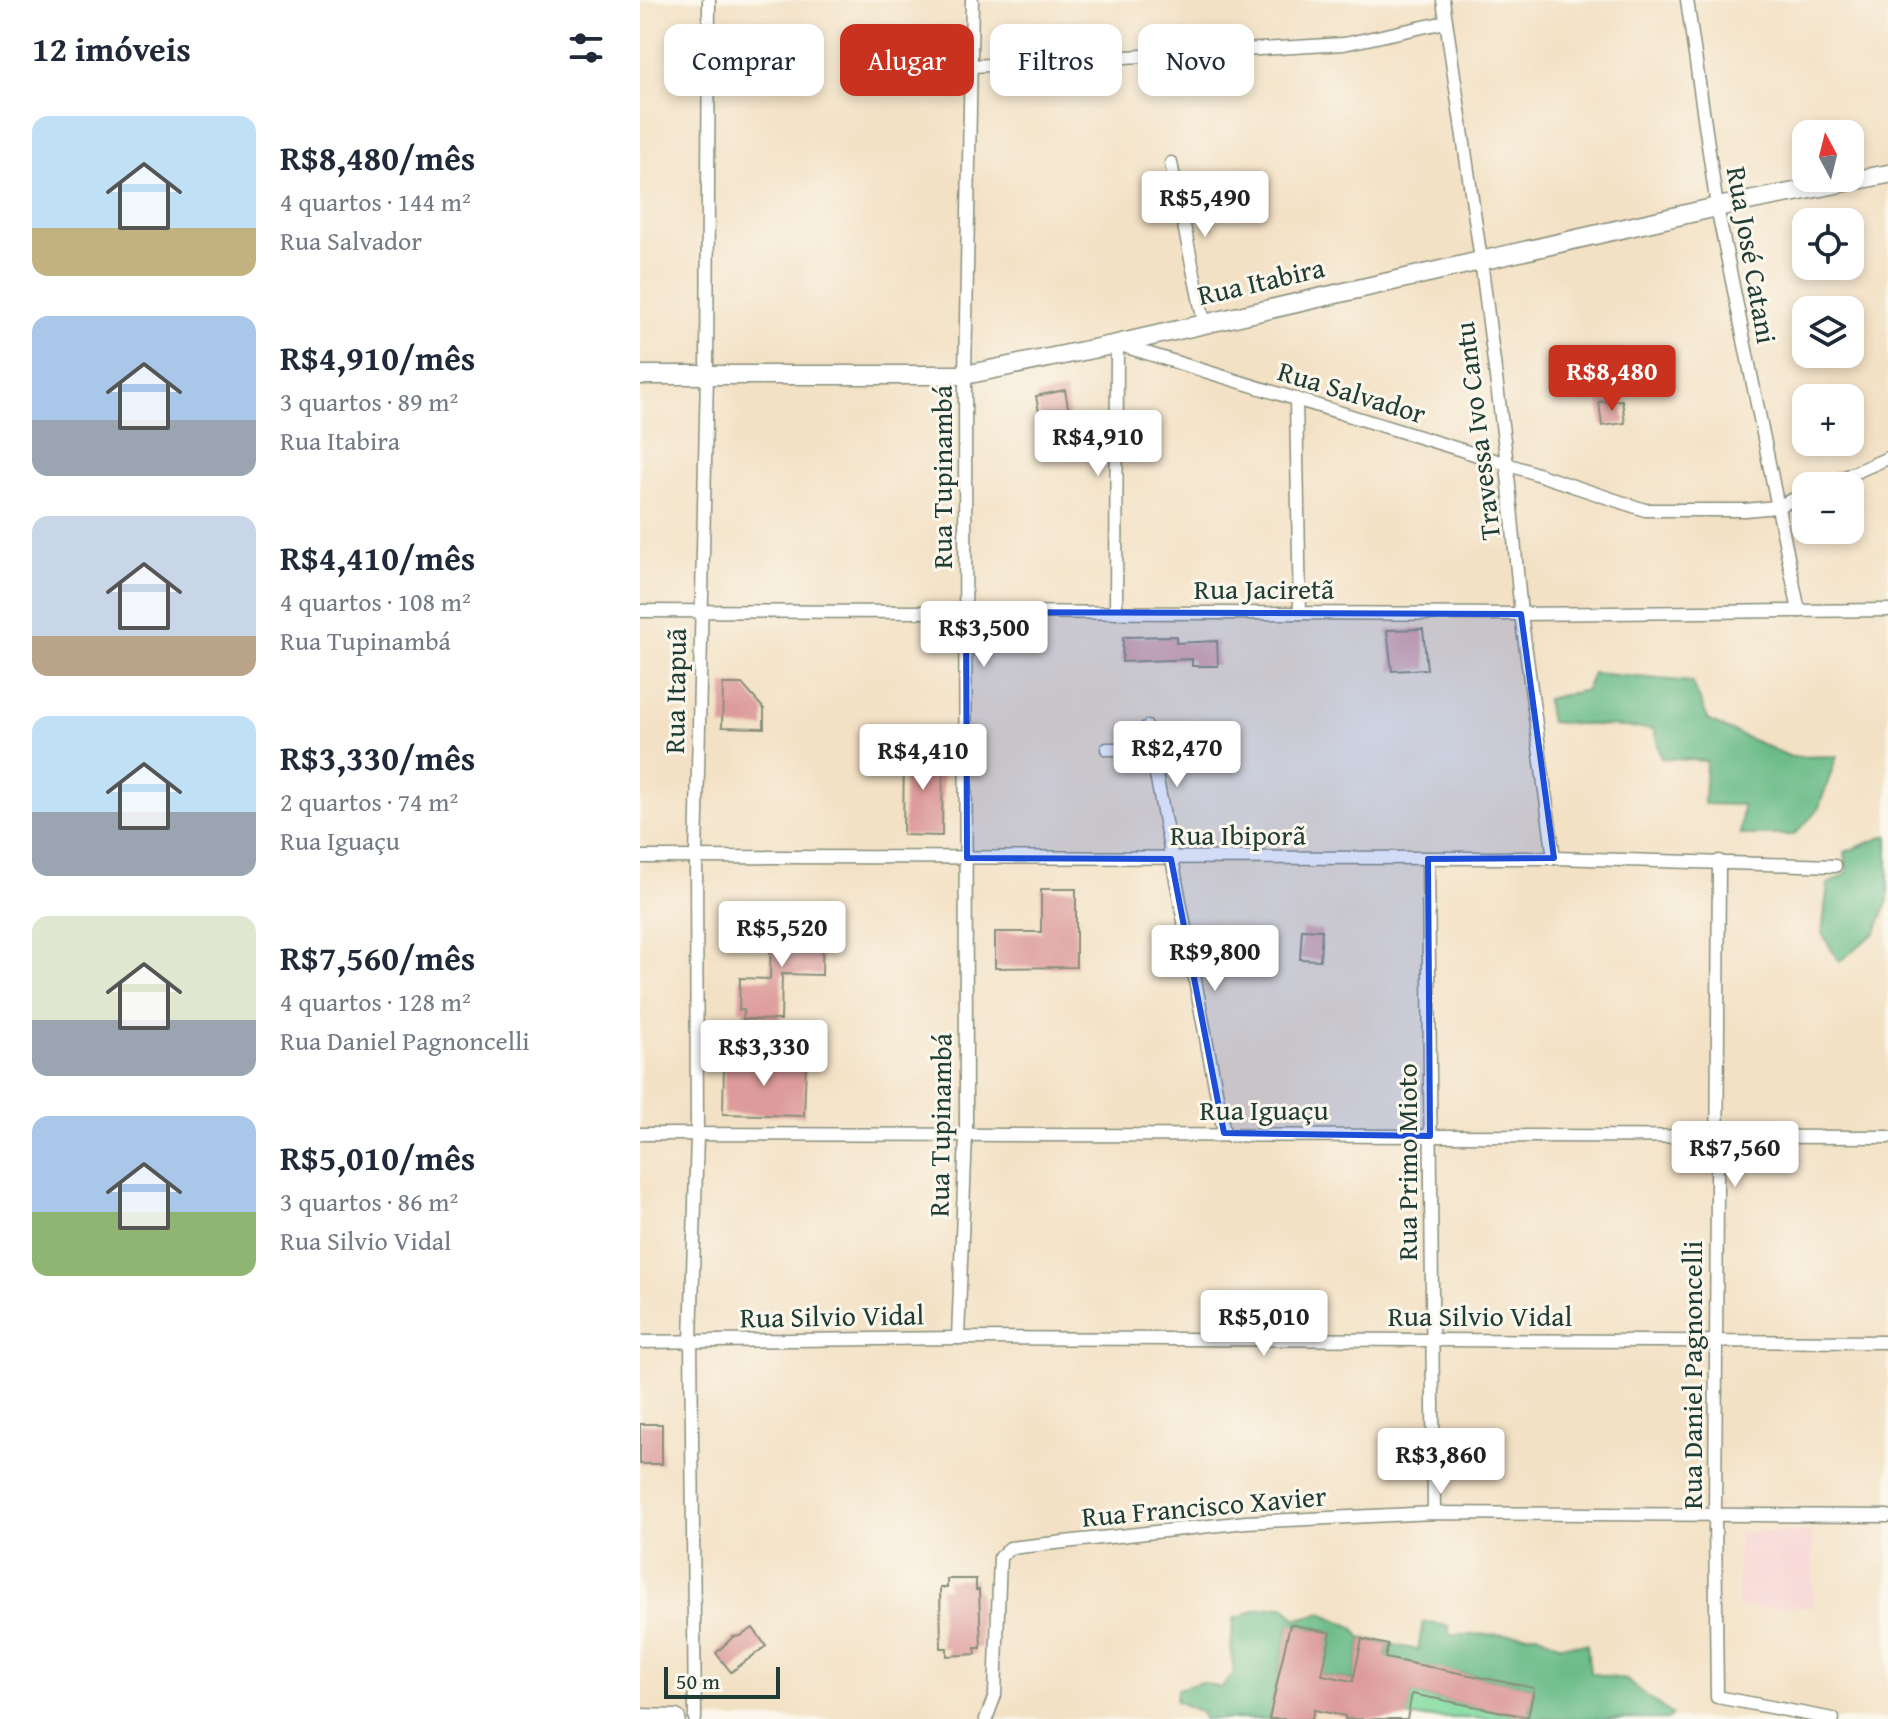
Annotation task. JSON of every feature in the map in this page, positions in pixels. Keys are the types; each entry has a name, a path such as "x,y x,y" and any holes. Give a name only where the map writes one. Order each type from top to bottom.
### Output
{"street":[{"name":"Rua Itapuã","path":"695,1719 691,1341 697,1135 696,857 707,375 709,0"},
{"name":"Rua Tupinambá","path":"972,0 972,24"},
{"name":"Travessa Ivo Cantu","path":"1443,0 1481,260 1507,464 1521,614 1554,858"},
{"name":"Rua José Catani","path":"1687,0 1717,207 1799,611"},
{"path":"974,66 1344,44 1446,22"},
{"name":"Rua Tupinambá","path":"958,1338 966,1135 965,375 972,96"},
{"path":"1171,163 1204,322"},
{"name":"Rua Itabira","path":"640,375 965,375 1117,344 1717,207 1888,174"},
{"path":"1116,613 1117,344"},
{"name":"Rua Salvador","path":"1117,344 1507,464 1645,510 1776,507 1792,500"},
{"path":"1296,399 1300,613"},
{"path":"1856,472 1888,458"},
{"name":"Rua Jaciretã","path":"640,611 1521,614 1888,610"},
{"path":"1147,727 1224,1133"},
{"path":"1107,749 1151,749"},
{"name":"Rua Ibiporã","path":"640,857 1554,858 1835,866"},
{"name":"Rua Primo Mioto","path":"1428,859 1434,1513"},
{"name":"Rua Daniel Pagnoncelli","path":"1719,861 1715,1516 1717,1697 1833,1719"},
{"name":"Rua Iguaçu","path":"640,1134 1224,1133 1888,1137"},
{"name":"Rua Silvio Vidal","path":"640,1342 958,1338 1888,1342"},
{"name":"Rua Francisco Xavier","path":"986,1719 995,1695 1000,1557 1005,1552 1246,1522 1434,1513 1888,1516"},
{"path":"640,1718 676,1719"}],"highlighted area":[{"path":"966,612 1521,614 1554,858 1428,859 1430,1136 1224,1133 1171,859 967,858"}],"shaded area":[{"path":"1738,1532 1813,1532 1813,1607 1738,1608"}],"green space":[{"path":"1593,673 1692,682 1709,721 1791,757 1837,756 1818,810 1794,835 1740,835 1743,805 1704,804 1706,761 1661,758 1654,729 1550,722 1546,699 1586,690"},
{"path":"1888,835 1888,900 1876,932 1839,962 1822,933 1828,884 1847,873 1845,852"},
{"path":"1284,1606 1297,1619 1322,1613 1353,1627 1361,1638 1418,1650 1423,1622 1449,1626 1449,1635 1538,1634 1560,1645 1587,1644 1590,1673 1626,1680 1672,1715 1668,1719 1528,1719 1534,1688 1399,1661 1377,1696 1388,1645 1362,1639 1353,1681 1322,1675 1330,1633 1290,1624 1269,1719 1203,1719 1201,1712 1176,1701 1177,1689 1202,1682 1221,1688 1234,1674 1231,1648 1234,1619 1258,1609"},
{"path":"1412,1694 1528,1717 1528,1719 1407,1717"}],"building":[{"path":"1065,390 1071,423 1042,428 1036,396"},
{"path":"1622,400 1625,423 1602,426 1599,402"},
{"path":"1423,629 1427,669 1392,671 1387,630"},
{"path":"1176,636 1176,643 1217,641 1218,666 1192,666 1192,659 1122,662 1123,637"},
{"path":"723,684 742,684 764,709 764,728 722,727"},
{"path":"904,749 943,749 942,836 903,835"},
{"path":"1041,889 1076,889 1076,967 995,968 995,932 1041,932"},
{"path":"771,925 823,926 822,975 782,974 781,1020 743,1019 744,1010 739,1010 740,978 770,979"},
{"path":"1302,929 1322,930 1320,960 1300,959"},
{"path":"724,1061 806,1063 804,1116 723,1114"},
{"path":"640,1424 662,1424 662,1464 640,1464"},
{"path":"947,1579 976,1579 981,1648 975,1648 976,1654 947,1656 947,1648 941,1648 940,1588 947,1588"},
{"path":"1290,1624 1331,1633 1322,1675 1353,1681 1362,1639 1388,1645 1385,1658 1534,1688 1528,1717 1412,1694 1407,1719 1345,1719 1345,1716 1314,1710 1312,1719 1269,1719"},
{"path":"753,1628 766,1646 731,1672 716,1653 733,1637"}]}
